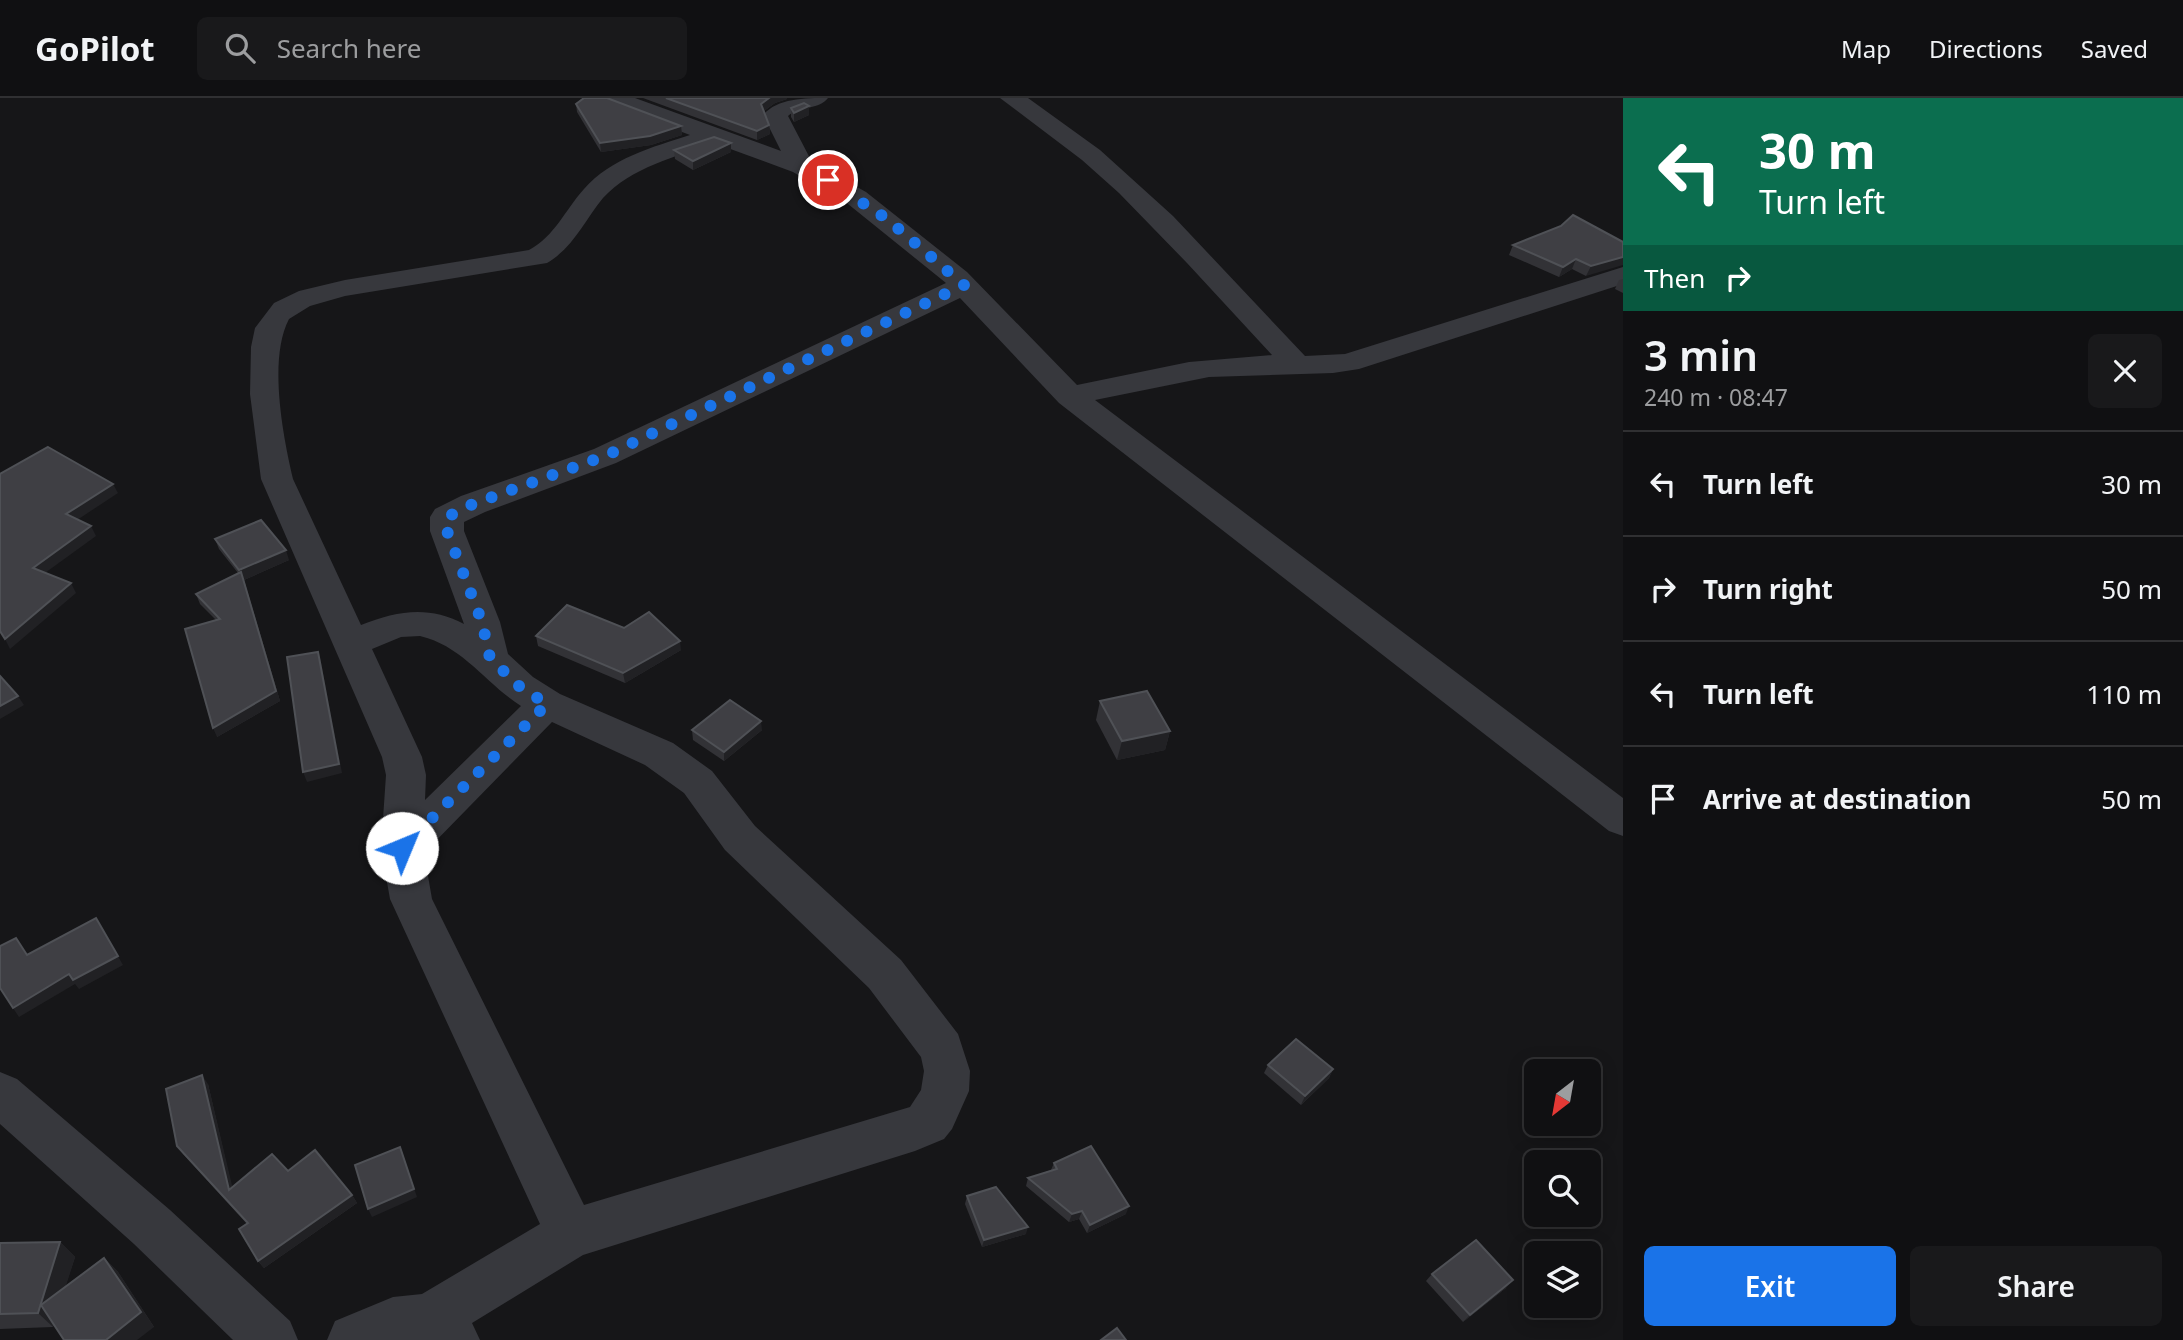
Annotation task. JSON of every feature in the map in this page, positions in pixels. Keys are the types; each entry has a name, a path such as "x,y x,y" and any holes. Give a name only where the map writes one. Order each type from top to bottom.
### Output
{"street":[{"path":"613,98 802,167 858,198 887,219 964,285 1070,397 1623,820"},
{"path":"1012,98 1062,131 1106,166 1158,217 1297,365"},
{"path":"800,100 784,107 775,115 802,167"},
{"path":"572,1234 411,899 402,848 406,775 402,757 277,478 270,453 265,352 268,328 276,316 299,300 345,288 537,257 555,246 593,194 614,175 716,134"},
{"path":"1070,397 1204,368 1348,363 1623,275"},
{"path":"490,658 482,622 447,531 447,517 473,504 605,456 964,285"},
{"path":"351,643 397,625 420,623 442,628 458,635 490,658 520,687 547,704 659,754 698,782 740,838 885,974 942,1049 947,1070 944,1091 935,1113 928,1123 915,1129 572,1234 440,1330 414,1319 394,1323 354,1340"},
{"path":"402,848 547,704"},
{"path":"0,1094 152,1227 271,1340"}],"building":[{"path":"584,98 607,98 681,126 650,136 600,143 576,104"},
{"path":"666,98 769,98 761,104 769,125 757,131"},
{"path":"804,103 809,106 794,113 791,108"},
{"path":"714,137 731,143 693,161 674,150"},
{"path":"1573,215 1623,242 1623,257 1591,266 1576,259 1563,267 1513,245 1561,226"},
{"path":"48,447 113,484 66,514 91,526 33,568 71,583 5,639 0,631 0,474"},
{"path":"261,520 286,550 239,570 215,539"},
{"path":"241,572 276,691 213,728 185,629 220,619 196,594"},
{"path":"567,605 624,628 649,612 680,641 623,673 536,636"},
{"path":"318,652 339,764 303,772 287,657"},
{"path":"0,676 18,696 0,706"},
{"path":"1147,691 1170,731 1122,741 1100,701"},
{"path":"730,700 761,721 724,752 692,730"},
{"path":"96,918 118,956 73,980 69,974 13,1008 0,988 0,946 16,938 27,955"},
{"path":"1296,1039 1333,1069 1305,1096 1268,1065"},
{"path":"202,1075 229,1190 272,1154 288,1171 315,1150 352,1195 258,1261 239,1229 248,1223 177,1146 166,1089"},
{"path":"1091,1146 1129,1206 1090,1225 1082,1211 1072,1214 1028,1178 1057,1169 1054,1163"},
{"path":"400,1147 414,1189 368,1209 355,1165"},
{"path":"996,1187 1028,1227 984,1240 967,1196"},
{"path":"1476,1240 1513,1280 1470,1315 1432,1274"},
{"path":"60,1242 38,1313 0,1314 0,1243"},
{"path":"104,1258 141,1312 106,1340 64,1340 41,1305"},
{"path":"1117,1328 1126,1340 1101,1340"}],"route":[{"path":"402,848 547,704 520,687 490,658 482,622 447,531 447,517 473,504 605,456 964,285 887,219 828,180"}]}
